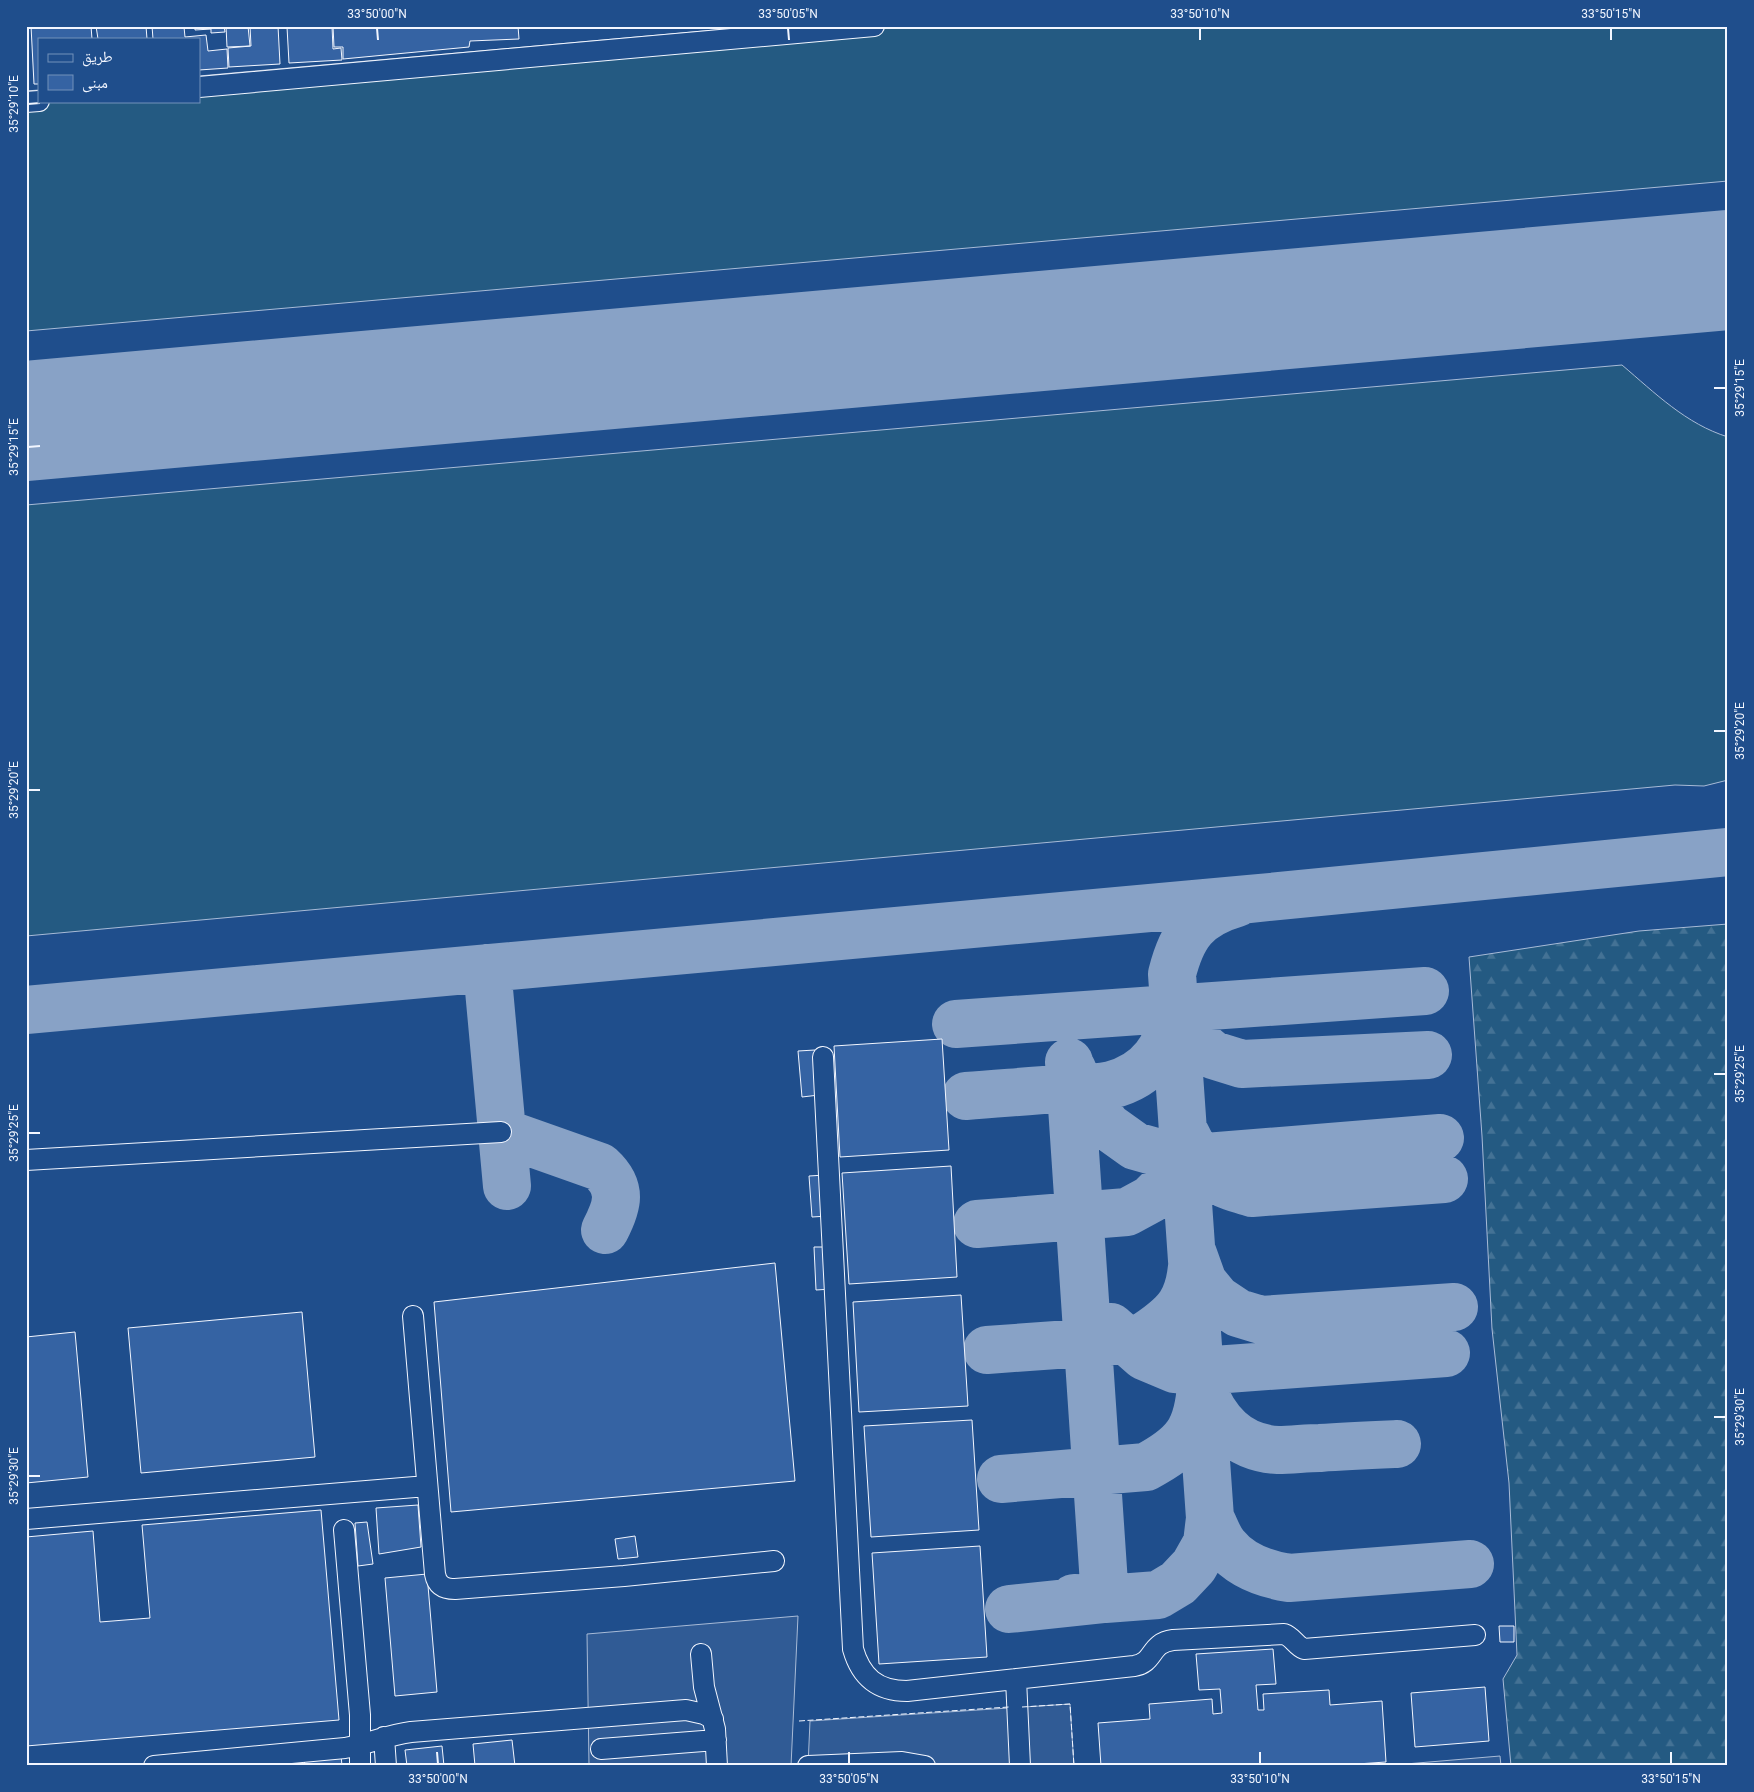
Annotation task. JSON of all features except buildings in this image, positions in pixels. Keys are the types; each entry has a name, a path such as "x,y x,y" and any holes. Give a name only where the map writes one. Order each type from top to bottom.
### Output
{"lane":[{"path":"200,87 874,26"},
{"path":"823,1057 854,1649 856,1660 868,1678 886,1689 896,1691 1141,1665 1146,1662 1162,1643 1173,1640 1284,1634 1304,1649 1475,1635"},
{"path":"26,1160 501,1132"},
{"path":"413,1316 435,1574 439,1584 449,1589 624,1576 774,1561"},
{"path":"26,1519 427,1486"},
{"path":"344,1530 357,1684 360,1766"},
{"path":"702,1654 704,1687 713,1718 716,1740 717,1766"},
{"path":"1016,1679 1020,1766"},
{"path":"154,1766 345,1748 411,1732 686,1710 713,1718"},
{"path":"384,1738 386,1766"},
{"path":"601,1749 716,1740"},
{"path":"808,1766 902,1762 924,1766"}],"green space":[{"path":"760,26 1728,26 1728,181 26,331 26,91 38,90 38,102 200,102 200,76"},
{"path":"1622,365 1659,397 1685,416 1728,437 1728,780 1704,786 1675,785 26,936 26,505"},
{"path":"1728,924 1728,1766 1511,1766 1503,1679 1517,1655 1509,1483 1492,1329 1482,1136 1469,957 1639,931"}],"shaded area":[{"path":"798,1616 791,1766 589,1766 587,1634"},
{"path":"1070,1704 1074,1766 808,1766 810,1721"},
{"path":"1500,1756 1501,1766 1382,1766"}],"taxiway":[{"path":"1582,283 1709,278 1728,282"},
{"path":"26,1010 1249,899 1728,852"},
{"path":"1009,1609 1158,1595 1178,1583 1194,1566 1207,1543 1210,1518 1172,974 1186,937 1193,928 1211,914 1237,903"},
{"path":"487,968 507,1186"},
{"path":"956,1024 1425,991"},
{"path":"966,1096 1098,1087 1125,1080 1147,1067 1162,1047 1168,1035 1175,1008 1190,1036 1213,1055 1242,1064 1428,1055"},
{"path":"1069,1062 1105,1599 1074,1598"},
{"path":"1072,1069 1080,1088 1107,1126 1135,1146 1181,1159 1440,1138"},
{"path":"977,1224 1127,1212 1151,1199 1170,1180 1181,1159 1184,1131 1200,1161 1211,1174 1225,1184 1252,1193 1444,1179"},
{"path":"501,1132 600,1167 612,1182 616,1197 613,1213 605,1230"},
{"path":"987,1350 1140,1339 1164,1322 1180,1305 1186,1295 1189,1284 1193,1254 1203,1282 1217,1299 1238,1313 1261,1320 1454,1307"},
{"path":"1111,1327 1144,1356 1175,1369 1200,1371 1446,1353"},
{"path":"1001,1479 1146,1467 1171,1452 1187,1435 1193,1426 1197,1414 1201,1385 1206,1398 1220,1421 1239,1438 1263,1448 1283,1450 1397,1444"},
{"path":"1210,1518 1218,1536 1238,1559 1262,1571 1289,1578 1470,1564"}],"runway":[{"path":"26,421 1728,270"}],"fence":[{"path":"1022,1707 1070,1704 1074,1766"},
{"path":"799,1721 1009,1707"}]}
